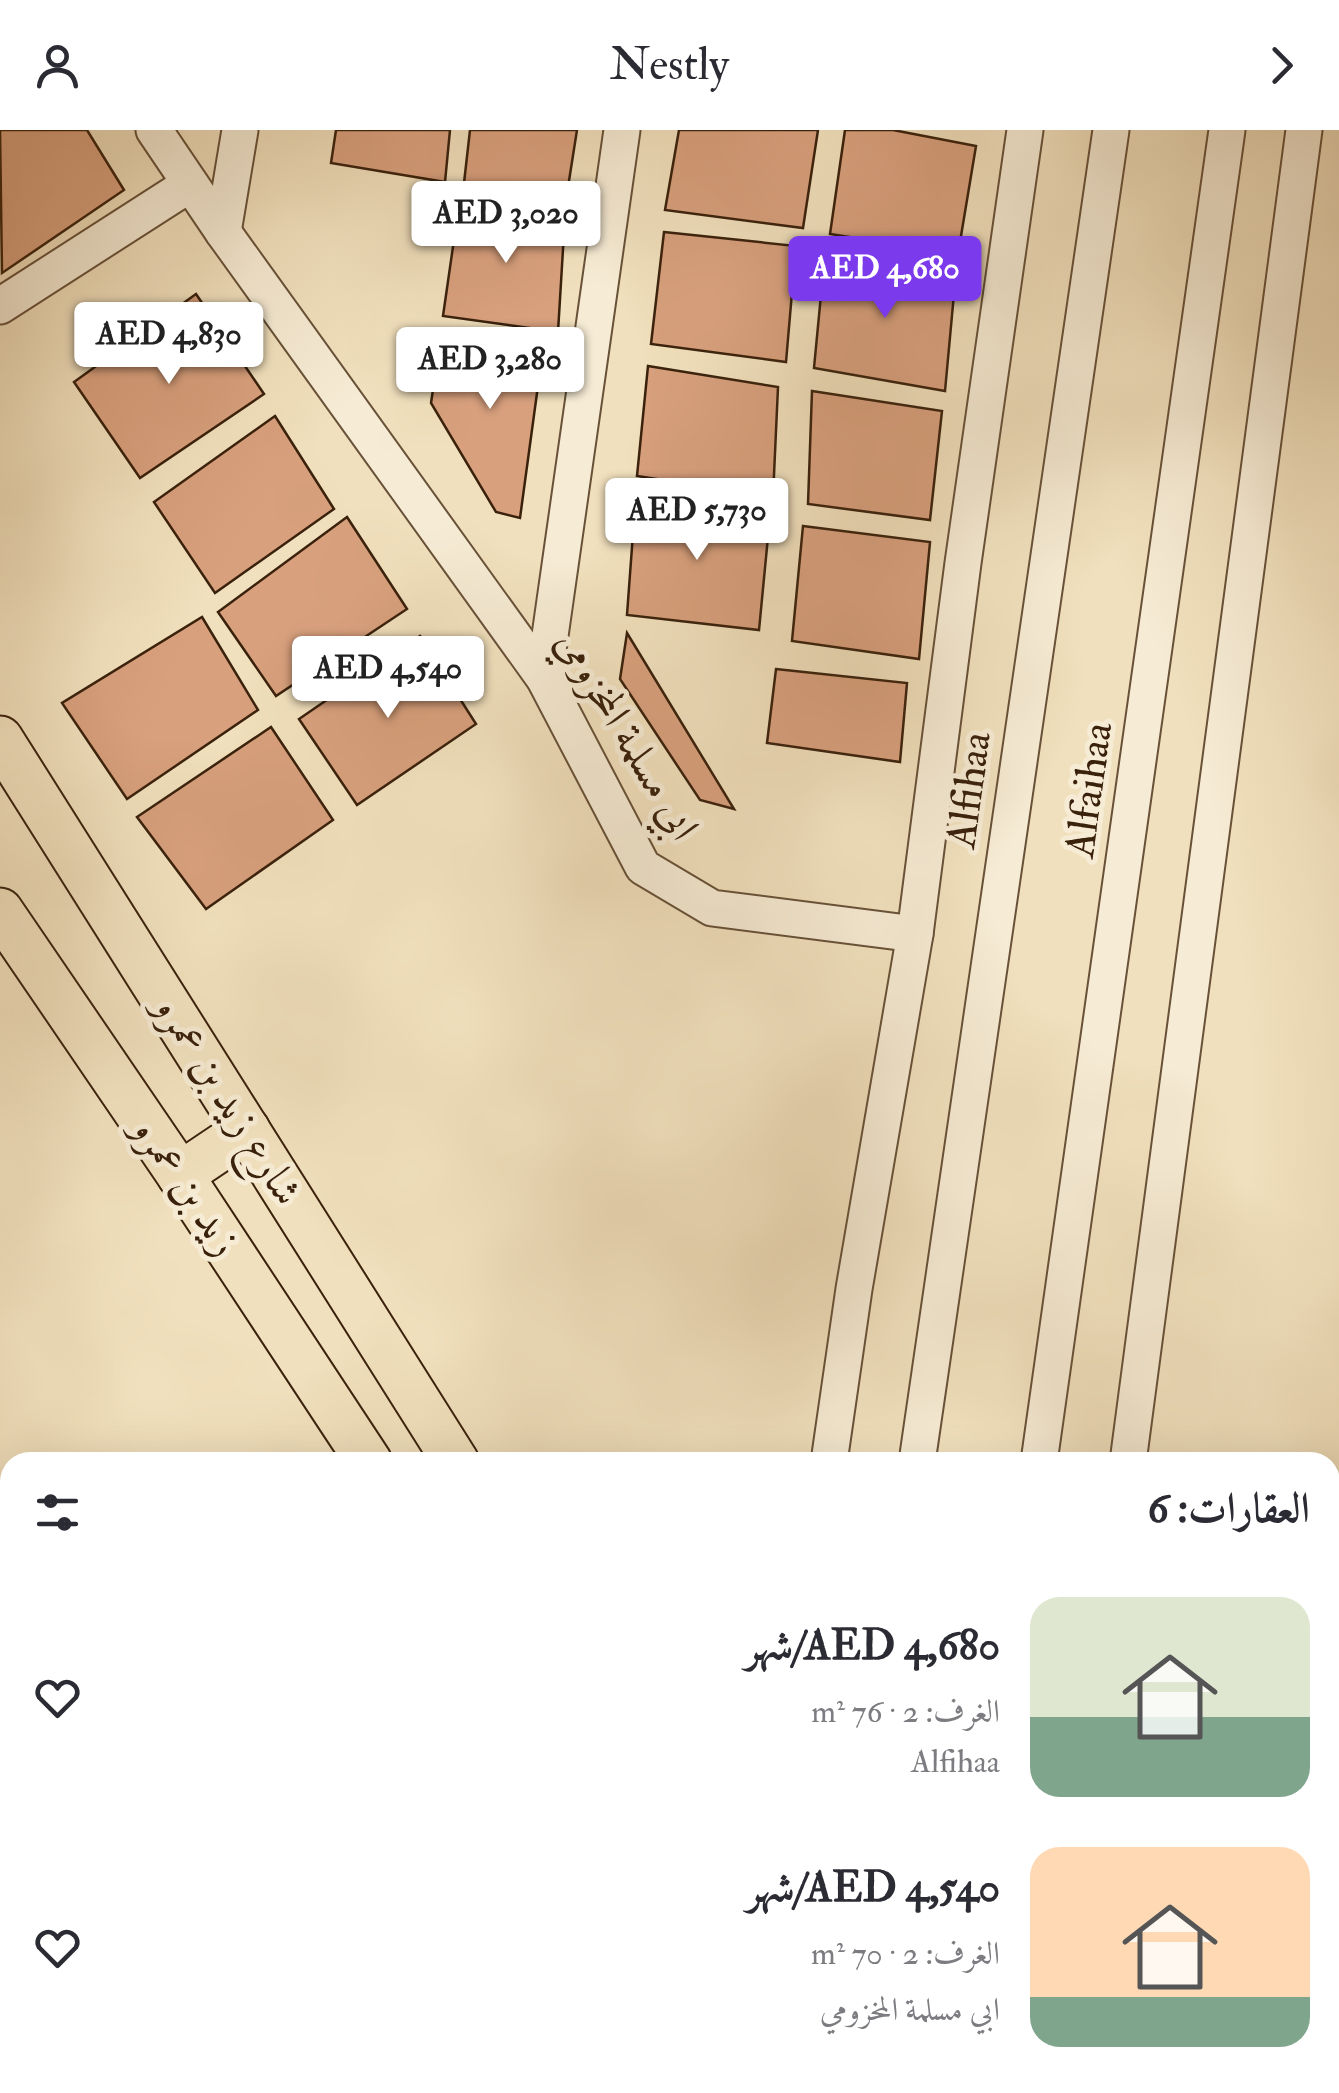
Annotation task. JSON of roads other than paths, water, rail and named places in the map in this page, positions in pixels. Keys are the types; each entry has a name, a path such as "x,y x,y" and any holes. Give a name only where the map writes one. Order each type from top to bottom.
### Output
{"main road":[{"name":"شارع زيد بن عمرو","path":"0,739 450,1452"},
{"name":"زيد بن عمرو","path":"0,912 362,1452"},
{"path":"0,922 40,971"},
{"path":"180,1175 247,1130"}],"street":[{"name":"ابي مسلمة المخزومي","path":"154,130 544,678 642,866 712,908 915,934"},
{"path":"223,232 240,130"},
{"path":"544,678 622,130"},
{"path":"830,1452 854,1289 915,934 1025,130"},
{"name":"Alfihaa","path":"917,1452 1111,130"},
{"name":"Alfaihaa","path":"1040,1452 1227,130"},
{"path":"1129,1452 1304,130"},
{"path":"0,306 190,184"}]}
